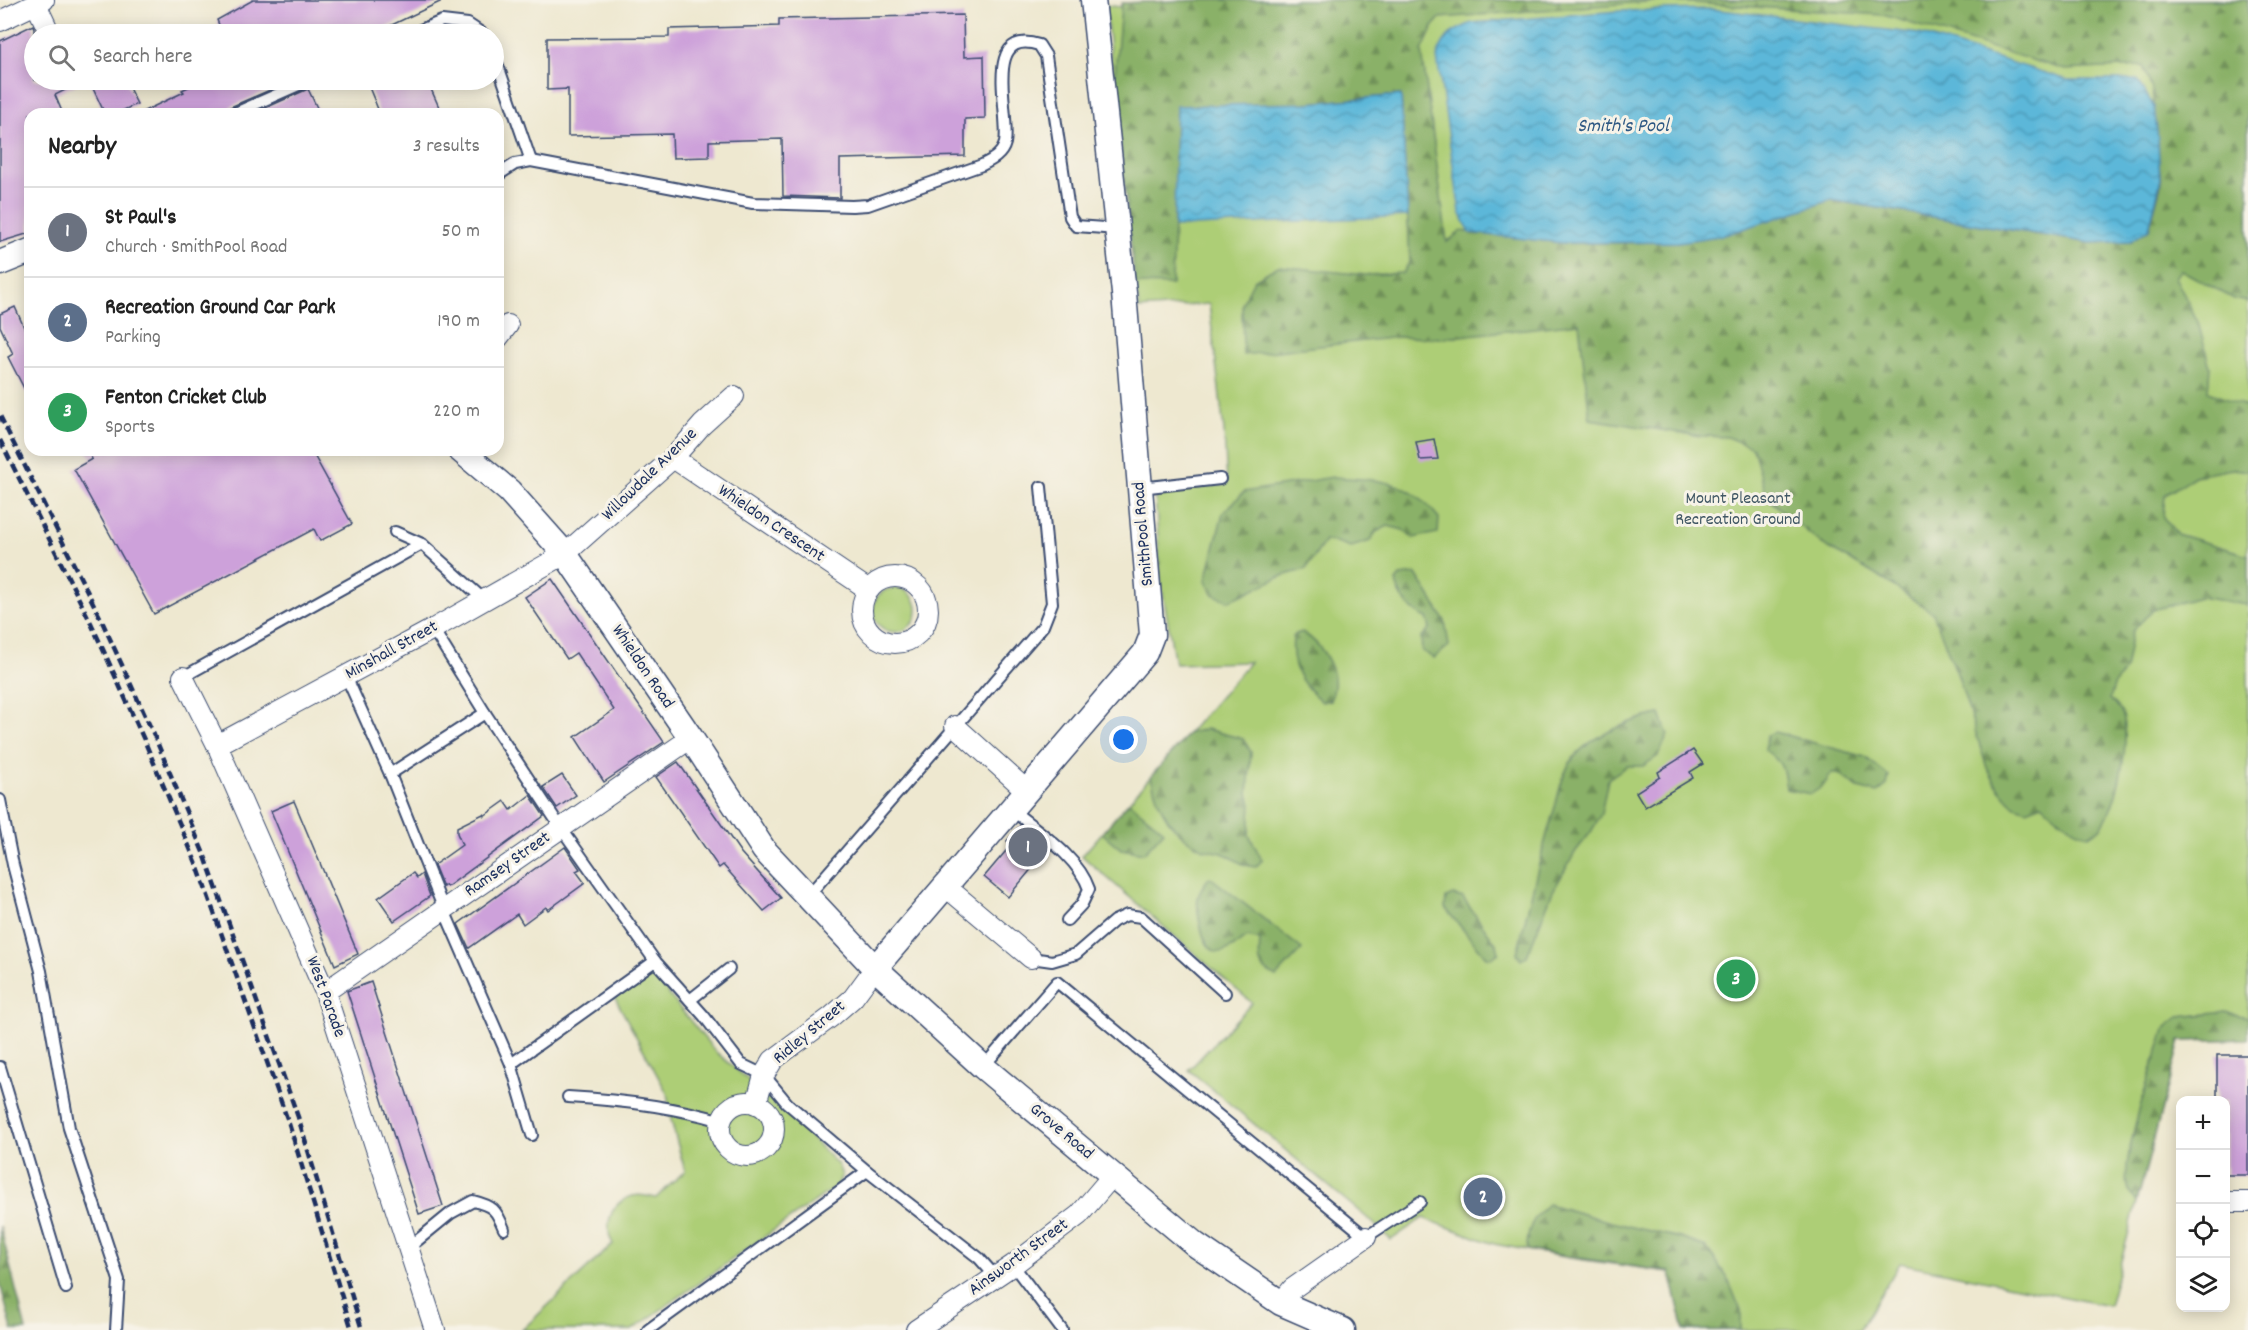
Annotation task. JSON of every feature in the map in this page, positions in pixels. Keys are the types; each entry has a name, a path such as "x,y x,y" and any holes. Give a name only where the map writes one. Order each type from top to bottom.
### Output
{"street":[{"path":"0,21 40,2 47,24"},
{"name":"SmithPool Road","path":"875,968 1145,653 1152,635 1118,230 1093,2"},
{"path":"0,263 24,253"},
{"name":"Willowdale Avenue","path":"565,554 673,458 702,425 734,396"},
{"name":"Whieldon Road","path":"467,456 509,492 565,554 691,738 764,850 807,897"},
{"name":"Whieldon Crescent","path":"673,458 869,590"},
{"name":"Minshall Street","path":"217,745 433,629 565,554"},
{"name":"West Parade","path":"183,677 217,745 326,992 435,1330"},
{"path":"955,726 1027,791"},
{"name":"Ramsey Street","path":"326,992 691,738"},
{"path":"945,886 1031,958"},
{"name":"Grove Road","path":"807,897 875,968 983,1067 1196,1245 1281,1303 1343,1330"},
{"name":"Ridley Street","path":"756,1104 764,1075 774,1060 853,998 875,968"},
{"path":"738,1104 756,1104 764,1108 773,1124 769,1144 762,1151 749,1156 731,1151 722,1142 722,1120 730,1108 738,1104"},
{"name":"Ainsworth Street","path":"916,1330 1013,1264 1079,1215 1113,1175"},
{"path":"2230,1202 2248,1202"},
{"path":"1281,1303 1292,1289 1366,1238"}],"lane":[{"path":"435,24 442,21 468,24"},
{"path":"504,171 516,164 531,161 753,203 868,205 997,158 1005,143 1002,67 1008,50 1019,43 1030,42 1039,45 1046,56 1070,217 1076,226 1118,230"},
{"path":"504,83 531,161"},
{"path":"247,108 287,90"},
{"path":"1140,488 1220,480"},
{"path":"807,897 1043,626 1052,603 1041,487"},
{"path":"395,532 422,544 483,599"},
{"path":"183,677 422,544"},
{"path":"433,629 561,828 655,961 690,1000 741,1064 764,1075 787,1103 867,1171 979,1258 995,1276"},
{"path":"346,676 390,774 444,910 512,1064 532,1135"},
{"path":"390,774 485,713"},
{"path":"0,800 13,865 40,971 69,1128 119,1280 116,1330"},
{"path":"1011,809 1072,860 1085,876 1089,889 1082,904 1067,920"},
{"path":"1031,958 1052,961 1076,954 1114,921 1127,915 1141,917 1225,993"},
{"path":"512,1064 655,961"},
{"path":"690,1000 729,969"},
{"path":"983,1067 1057,982 1366,1238 1420,1202"},
{"path":"0,1067 66,1288"},
{"path":"568,1097 609,1099 656,1106 722,1120"},
{"path":"648,1330 867,1171"},
{"path":"407,1249 451,1213 473,1201 490,1205 498,1214 504,1229"},
{"path":"1013,1264 1062,1330"}],"green space":[{"name":"Mount Pleasant Recreation Ground","path":"1206,0 2248,0 2248,1039 2180,1041 2109,1306 1900,1263 1859,1330 1684,1330 1670,1272 1570,1258 1494,1244 1423,1218 1391,1240 1189,1070 1252,1003 1082,856 1250,662 1175,664 1161,582 1155,494 1227,484 1224,431 1209,304 1139,309 1105,5 1120,7 1122,3"},
{"path":"1206,0 2248,0 2248,302 2234,299 2181,270 2175,277 2198,322 2210,367 2208,392 2248,407 2248,471 2232,469 2195,476 2165,495 2163,517 2177,534 2248,555 2248,605 2200,597 2153,610 2132,631 2125,670 2115,683 2110,699 2121,711 2125,724 2124,754 2112,805 2101,827 2089,836 2064,823 2042,804 2027,810 2013,805 1999,789 1987,768 1958,676 1933,613 1884,580 1822,544 1767,498 1753,448 1727,437 1700,436 1590,419 1579,323 1442,338 1399,337 1243,355 1242,304 1254,280 1278,266 1366,275 1403,273 1410,261 1401,95 1307,103 1176,163 1172,285 1135,284 1114,85 1122,3","holes":["1659,1 1883,15 2065,70 2143,66 2152,90 2161,185 2149,229 2131,241 2091,243 1831,200 1678,242 1563,243 1461,231 1447,242 1422,51 1434,25 1440,18"]},
{"path":"1333,477 1379,481 1404,488 1427,505 1439,518 1438,533 1413,538 1403,530 1388,526 1376,532 1370,541 1351,547 1325,541 1306,569 1282,576 1229,601 1212,594 1206,580 1223,513 1244,492"},
{"path":"1416,574 1445,621 1449,646 1434,658 1422,651 1421,638 1430,628 1427,618 1407,603 1396,581 1400,576"},
{"path":"895,588 904,589 911,594 916,601 916,619 911,626 904,631 895,632 886,631 879,626 874,619 873,610 874,601 879,594 886,589"},
{"path":"1302,632 1324,653 1333,671 1333,691 1330,700 1322,702 1298,674 1293,657 1293,637"},
{"path":"1660,714 1668,735 1658,756 1643,766 1627,766 1608,779 1601,814 1552,893 1527,956 1521,960 1517,954 1530,898 1544,843 1569,765 1588,744 1612,730"},
{"path":"1206,729 1243,739 1251,752 1248,794 1251,804 1249,835 1262,860 1256,867 1245,865 1220,852 1204,849 1183,836 1168,820 1154,789 1151,777 1189,733"},
{"path":"1775,732 1865,757 1889,776 1887,785 1877,793 1858,788 1838,773 1832,773 1823,786 1811,794 1786,789 1781,766 1765,750 1767,735"},
{"path":"1129,802 1164,831 1144,853 1121,849 1102,833"},
{"path":"1210,877 1302,949 1276,977 1265,970 1260,962 1260,940 1248,937 1222,952 1212,950 1208,945 1199,920 1198,898 1201,889"},
{"path":"1453,895 1463,898 1497,945 1499,953 1491,958 1486,957 1445,908 1446,898"},
{"path":"647,975 657,980 715,1051 793,1119 838,1165 842,1175 838,1185 632,1330 522,1330 613,1244 609,1225 616,1206 634,1196 656,1198 685,1171 671,1120 667,1093 614,996 637,979"},
{"path":"2226,1012 2248,1017 2248,1039 2180,1041 2137,1202 2127,1187 2126,1172 2129,1153 2140,1107 2166,1027 2179,1017"},
{"path":"1548,1204 1680,1238 1706,1247 1727,1277 1741,1311 1741,1330 1684,1330 1670,1272 1527,1250 1532,1224"},
{"path":"0,1226 26,1330 12,1330 0,1283"}],"water":[{"name":"Smith's Pool","path":"1712,9 1920,34 2068,80 2138,80 2154,107 2158,138 2160,184 2149,229 2131,241 2091,243 1831,200 1725,235 1678,242 1563,243 1470,233 1460,212 1437,57 1443,43 1450,35 1472,23 1619,11"},
{"path":"1401,95 1408,216 1174,227 1176,106 1307,103"}],"building":[{"path":"253,0 444,0 394,24 219,24 217,20"},
{"path":"963,15 964,57 984,56 985,118 965,119 965,156 840,159 840,198 783,196 782,139 709,141 709,157 673,158 672,134 568,136 568,89 547,90 547,38 669,37 669,29 779,26 779,19"},
{"path":"24,29 24,90 65,90 55,95 60,108 24,108 24,235 0,242 0,41"},
{"path":"94,90 130,90 137,104 128,108 102,108"},
{"path":"182,90 270,90 229,108 151,108 184,92"},
{"path":"308,90 317,108 265,108"},
{"path":"370,90 431,90 439,108 378,108"},
{"path":"15,307 24,327 24,388 8,357 13,354 0,326 0,314"},
{"path":"1434,439 1438,459 1420,460 1416,442"},
{"path":"90,456 314,456 352,524 320,541 314,529 154,614 74,469 92,459"},
{"path":"552,579 664,742 604,782 575,737 614,710 576,653 567,659 525,597"},
{"path":"1693,750 1703,764 1690,772 1693,778 1645,807 1636,792 1660,777 1658,772"},
{"path":"678,762 741,853 781,898 764,911 723,865 719,868 656,777"},
{"path":"562,775 576,795 557,808 543,787"},
{"path":"530,795 544,816 447,887 445,885 443,887 434,865 462,845 457,827 483,814 484,816 505,801 511,810"},
{"path":"294,801 358,954 335,965 271,811"},
{"path":"1020,826 1048,849 1008,897 984,877 1011,845 1007,841"},
{"path":"565,847 580,869 576,871 585,883 548,910 546,907 523,924 517,914 469,948 458,924"},
{"path":"413,873 417,878 422,874 430,896 394,921 378,898"},
{"path":"371,982 443,1206 419,1214 347,991"},
{"path":"2217,1055 2248,1055 2248,1175 2230,1175 2230,1096 2217,1096"}],"railway":[{"path":"0,416 100,617 154,735 206,859 298,1117 362,1330"},
{"path":"0,440 91,623 197,865 289,1124 352,1330"}],"place":[{"name":"St Paul's","path":"1028,847"},
{"name":"Fenton Cricket Club","path":"1736,979"},
{"name":"Recreation Ground Car Park","path":"1483,1197"}]}
